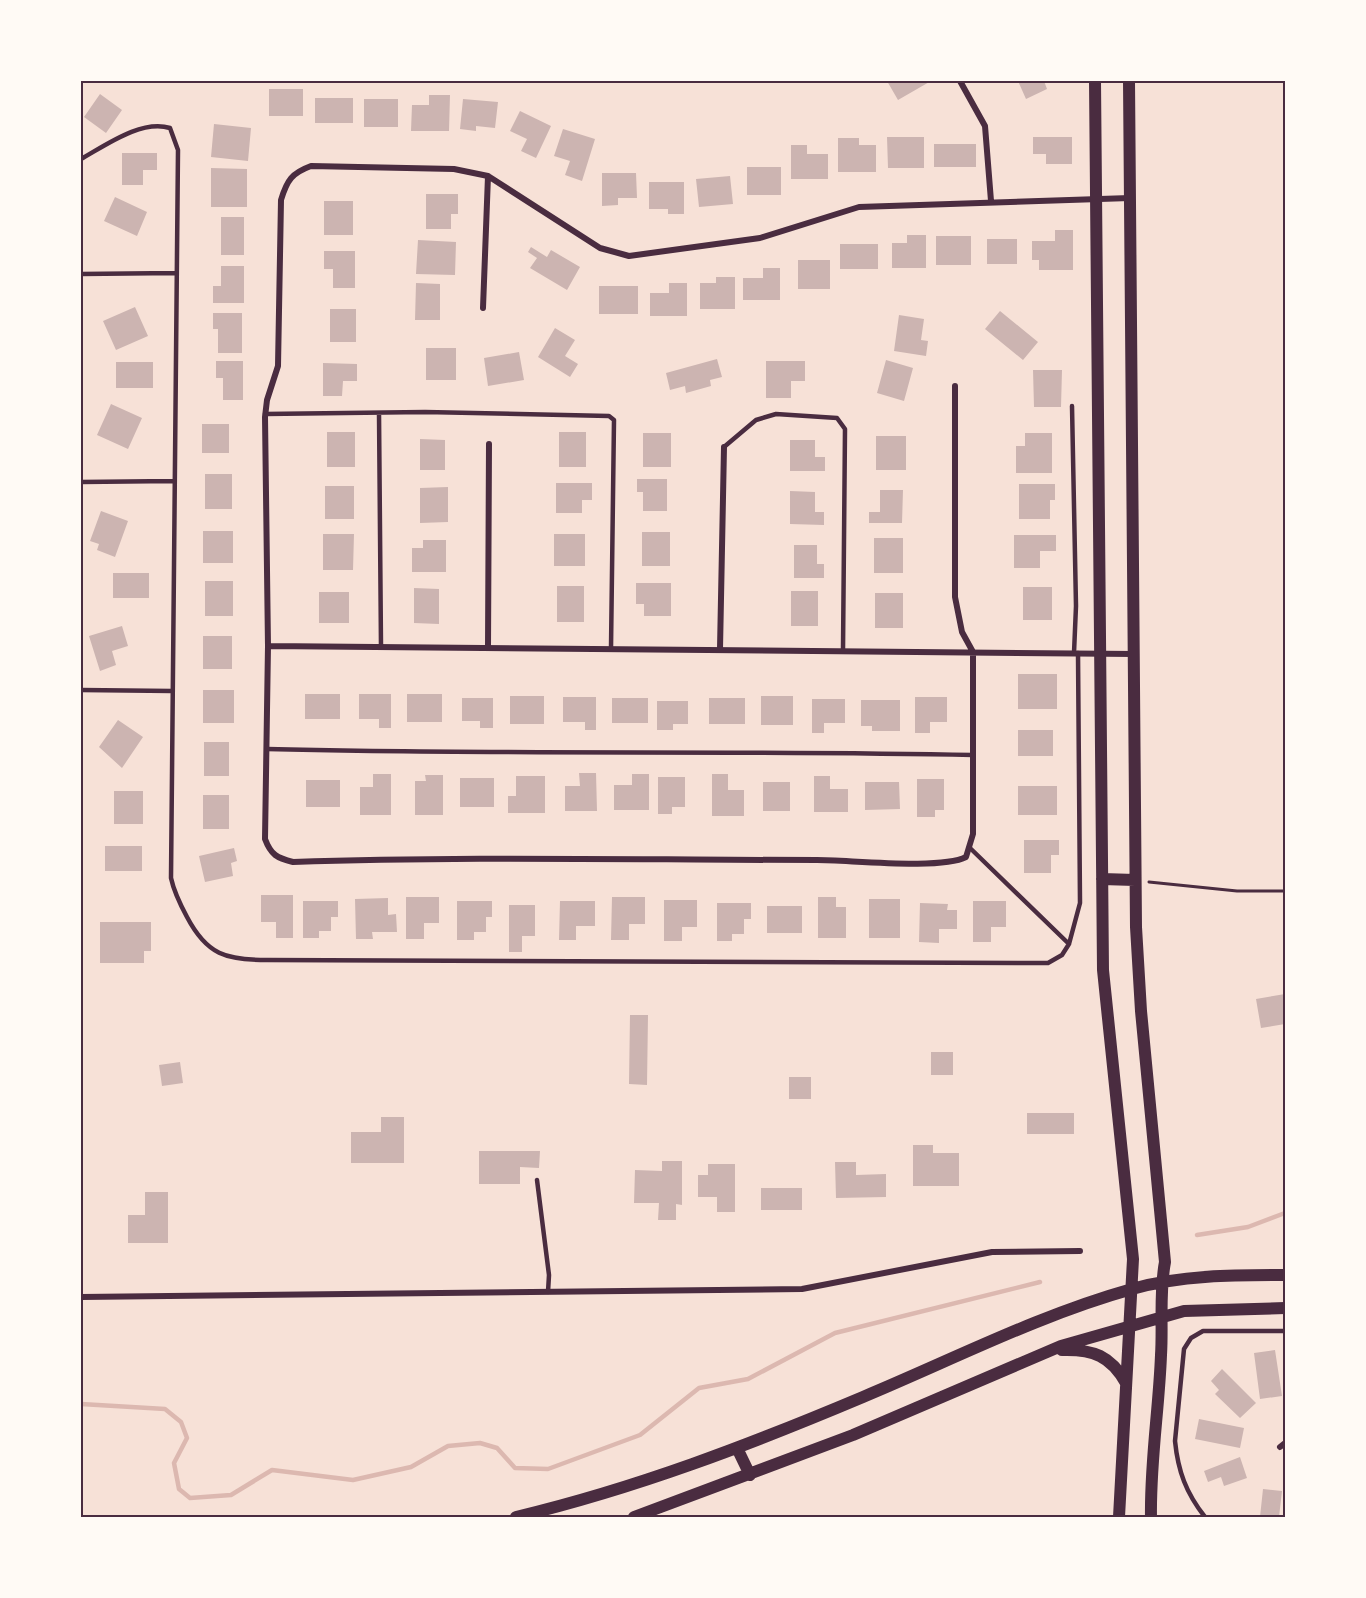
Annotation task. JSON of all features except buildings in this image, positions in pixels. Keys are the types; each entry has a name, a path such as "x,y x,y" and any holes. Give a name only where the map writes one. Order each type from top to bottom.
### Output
{"main road":[{"path":"1095,81 1103,970 1133,1259 1119,1517"},
{"path":"1129,81 1135,880 1141,1011 1165,1262 1162,1282 1161,1356 1150,1470 1151,1517"},
{"path":"1102,879 1135,880"},
{"path":"516,1517 634,1485 737,1448 864,1397 1029,1324 1132,1288 1214,1276 1285,1275"},
{"path":"634,1517 750,1475 1052,1350 1162,1316 1215,1308 1285,1308"},
{"path":"1052,1350 1073,1349 1108,1359 1118,1368 1127,1384"},
{"path":"737,1448 750,1475"}],"street":[{"path":"960,81 986,126 991,201"},
{"path":"955,386 955,597 962,632 973,652 973,834 966,857 957,862 937,863 853,860 417,859 293,862 270,853 265,839 268,646 265,414 278,366 280,200 286,181 294,172 311,166 454,169 488,177 600,249 629,256 760,238 859,207 1130,198"},
{"path":"483,308 488,177"},
{"path":"488,648 489,444"},
{"path":"720,649 724,447"},
{"path":"268,646 1134,654"},
{"path":"81,1297 802,1289 992,1252 1080,1251"}],"lane":[{"path":"81,159 136,131 154,125 170,128 178,150 171,878 173,890 195,933 203,943 226,957 267,960 1048,963 1062,955 1069,944 1080,903 1072,406"},
{"path":"81,274 176,273"},
{"path":"265,414 379,412 609,416 614,420 611,648"},
{"path":"379,412 381,647"},
{"path":"724,447 756,420 776,414 837,418 845,429 843,651"},
{"path":"81,482 174,481"},
{"path":"81,690 172,692"},
{"path":"267,749 538,754 725,752 973,755"},
{"path":"970,848 1069,944"},
{"path":"537,1180 549,1275 548,1292"},
{"path":"1205,1517 1185,1489 1175,1441 1184,1349 1191,1338 1203,1331 1285,1331"}],"path":[{"path":"1135,880 1237,891 1285,891"}],"waterway":[{"path":"1197,1235 1248,1227 1285,1213"},
{"path":"81,1404 165,1409 181,1422 187,1438 174,1463 179,1489 190,1498 231,1495 272,1470 353,1480 411,1467 448,1446 480,1443 497,1448 515,1468 548,1469 640,1435 699,1388 748,1379 835,1333 1040,1282"}]}
